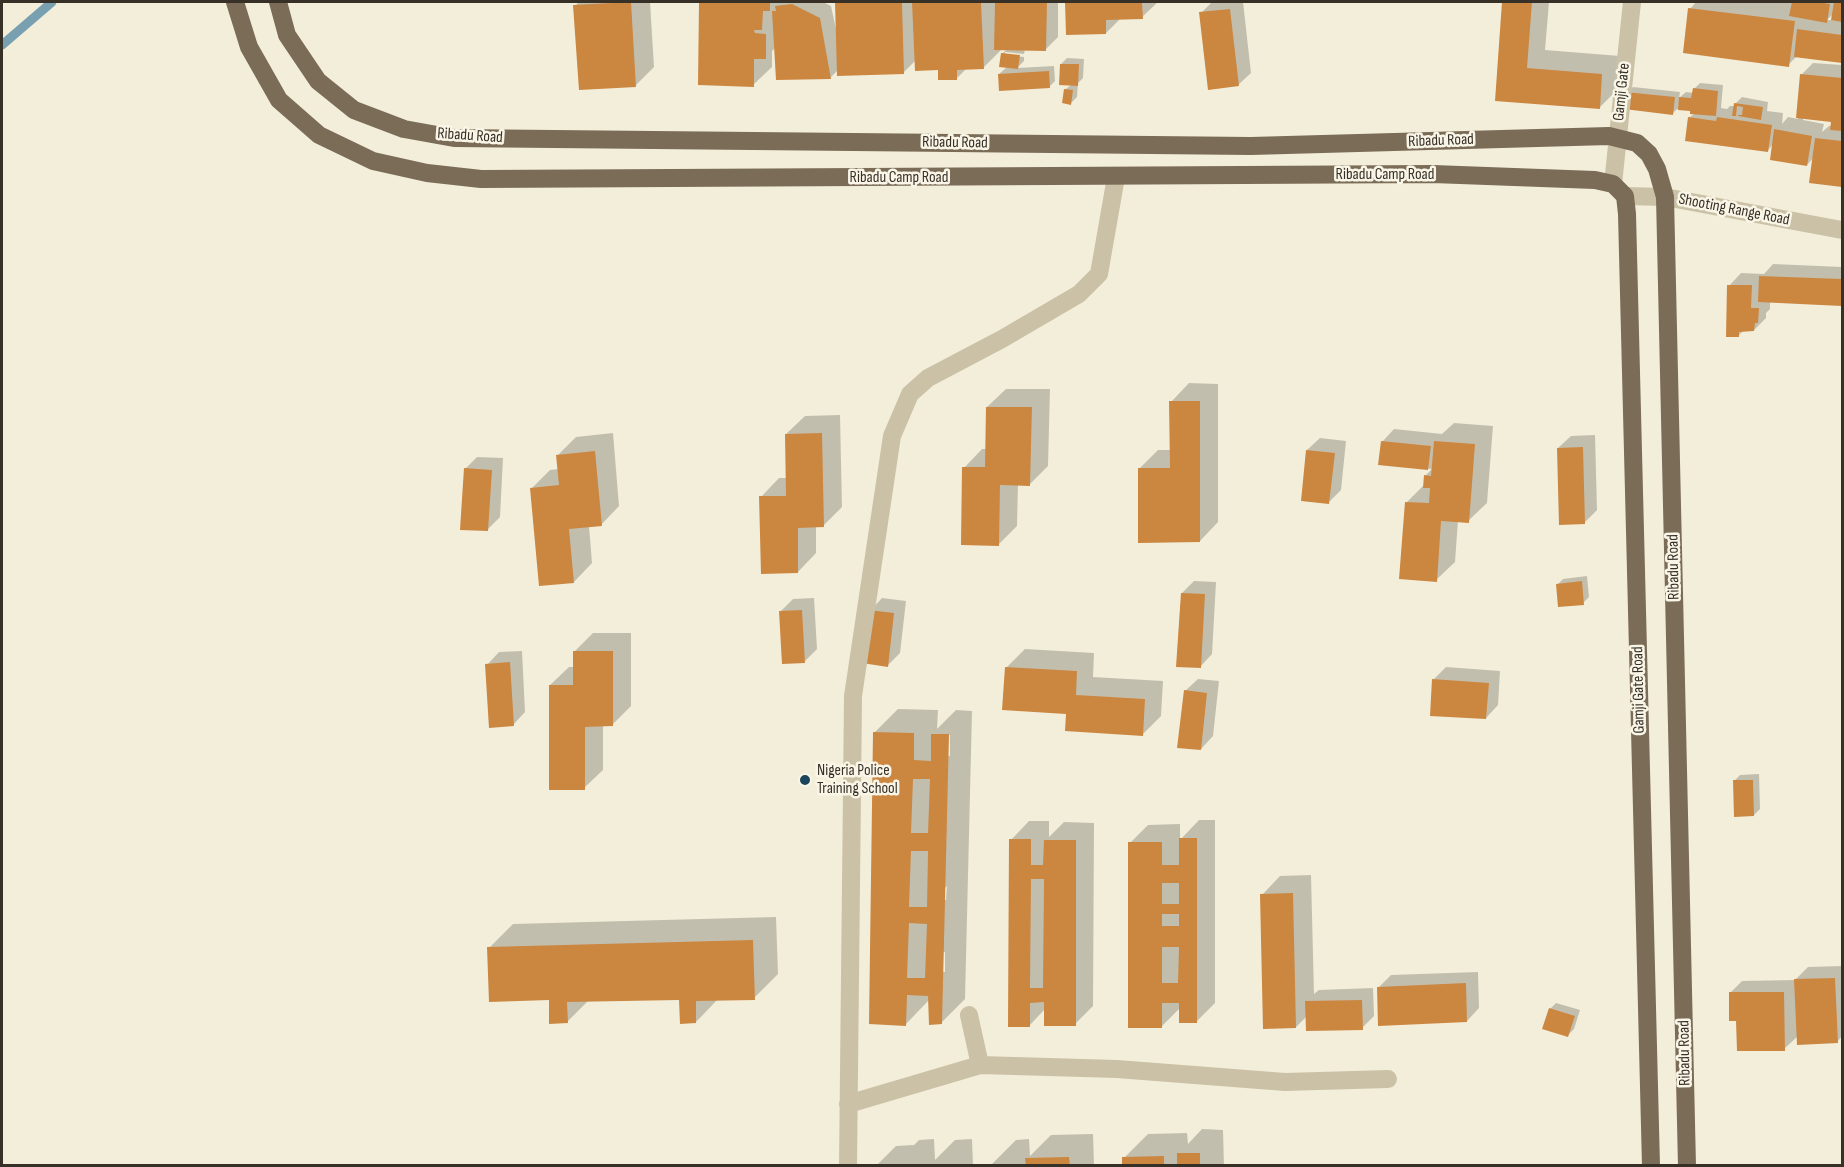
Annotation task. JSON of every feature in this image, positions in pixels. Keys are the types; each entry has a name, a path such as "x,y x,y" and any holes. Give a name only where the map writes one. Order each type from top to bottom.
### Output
{"main road":[{"name":"Ribadu Camp Road","path":"235,2 249,47 279,100 318,135 373,162 427,173 482,179 1433,174 1595,180 1622,198"},
{"name":"Ribadu Road","path":"278,2 287,35 318,81 354,110 404,129 454,138 1251,146 1617,136 1637,143 1649,154 1658,169 1665,197 1687,1166"},
{"name":"Gamji Gate Road","path":"1622,198 1650,1166"}],"street":[{"name":"Gamji Gate","path":"1622,198 1617,136 1632,2"},
{"path":"848,1166 853,696 892,436 910,394 928,378 1002,339 1079,294 1099,274 1116,177"},
{"name":"Shooting Range Road","path":"1622,198 1665,197 1842,230"},
{"path":"969,1015 980,1065"},
{"path":"848,1104 980,1065 1117,1069 1285,1082 1388,1079"}],"building":[{"path":"631,2 636,87 579,90 573,5"},
{"path":"699,2 770,2 770,11 763,11 762,30 754,30 755,33 766,34 766,59 754,59 754,87 698,85"},
{"path":"835,2 902,2 904,74 837,76"},
{"path":"912,2 981,2 984,69 957,70 957,80 938,80 938,70 915,71"},
{"path":"995,2 1047,2 1046,51 994,50"},
{"path":"1065,2 1142,2 1143,19 1106,20 1106,34 1066,35"},
{"path":"1502,2 1532,2 1527,68 1602,74 1600,109 1495,101"},
{"path":"1792,2 1830,4 1827,23 1789,16"},
{"path":"1834,2 1842,2 1842,22 1831,20"},
{"path":"792,4 820,18 831,79 776,80 772,11 776,11 775,6"},
{"path":"1688,8 1795,21 1789,67 1683,53"},
{"path":"1230,9 1239,86 1208,90 1199,12"},
{"path":"1797,29 1842,35 1842,63 1794,57"},
{"path":"1001,53 1020,55 1018,69 999,67"},
{"path":"1060,64 1079,64 1078,86 1059,85"},
{"path":"1049,71 1050,88 999,91 998,74"},
{"path":"1800,74 1842,78 1842,131 1830,130 1831,122 1796,118"},
{"path":"1693,88 1718,91 1716,116 1690,114 1690,111 1678,110 1679,97 1691,98"},
{"path":"1064,89 1073,90 1071,105 1062,103"},
{"path":"1625,92 1675,97 1673,115 1624,109"},
{"path":"1734,103 1763,107 1761,120 1738,116 1742,115 1743,107 1737,106 1736,116 1732,116"},
{"path":"1688,117 1716,121 1717,117 1772,125 1768,152 1685,141"},
{"path":"1774,129 1812,136 1807,166 1770,160"},
{"path":"1815,138 1842,141 1842,187 1809,183"},
{"path":"1759,276 1842,279 1842,306 1758,302"},
{"path":"1727,285 1752,285 1751,308 1759,308 1758,323 1755,323 1754,331 1739,332 1739,337 1726,337"},
{"path":"1169,401 1200,401 1200,542 1138,543 1138,468 1170,468"},
{"path":"986,407 1032,407 1030,486 1000,485 999,546 961,545 962,467 985,467"},
{"path":"822,433 824,527 798,528 798,573 761,574 759,496 786,496 785,434"},
{"path":"1381,441 1431,446 1428,470 1378,465"},
{"path":"1434,441 1475,444 1469,523 1441,521 1437,582 1399,579 1405,502 1429,503 1430,488 1423,488 1424,475 1431,476"},
{"path":"1583,447 1585,524 1559,525 1557,448"},
{"path":"1306,450 1335,453 1329,504 1301,501"},
{"path":"595,451 602,526 569,529 574,583 539,586 530,488 559,485 556,455"},
{"path":"464,468 492,470 488,531 460,530"},
{"path":"1582,581 1584,605 1558,607 1556,584"},
{"path":"1181,593 1205,594 1201,668 1176,667"},
{"path":"802,610 805,663 782,664 779,611"},
{"path":"868,610 894,613 888,667 862,663"},
{"path":"573,651 613,651 613,726 585,727 585,790 549,790 549,685 573,685"},
{"path":"510,662 514,726 489,728 485,664"},
{"path":"1005,667 1077,671 1076,695 1145,699 1143,736 1065,731 1066,714 1002,710"},
{"path":"1432,679 1489,683 1486,719 1430,716"},
{"path":"1184,690 1207,693 1201,750 1177,748"},
{"path":"873,732 914,733 914,760 931,761 931,734 949,734 942,1024 929,1025 928,996 907,995 906,1026 869,1024","holes":["913,779 930,779 928,833 911,833","911,851 928,851 927,907 909,907","909,923 927,924 925,978 907,978"]},
{"path":"1733,780 1753,780 1754,816 1734,817"},
{"path":"1179,838 1197,838 1197,1023 1179,1023 1179,1003 1162,1003 1162,1028 1128,1028 1128,842 1162,842 1162,865 1179,865","holes":["1162,883 1179,883 1179,904 1162,904","1162,914 1179,914 1179,926 1162,926","1162,947 1179,947 1178,983 1162,983"]},
{"path":"1009,839 1031,839 1031,865 1043,865 1044,840 1076,840 1076,1026 1044,1026 1044,1002 1030,1003 1030,1027 1008,1027","holes":["1031,879 1044,879 1043,988 1030,988"]},
{"path":"1293,893 1296,1028 1263,1029 1260,894"},
{"path":"753,940 755,1000 696,1001 696,1023 680,1024 679,1000 567,1002 568,1023 549,1024 549,1000 489,1002 487,947"},
{"path":"1835,978 1838,1043 1797,1045 1794,979"},
{"path":"1466,983 1467,1022 1378,1026 1377,987"},
{"path":"1729,992 1784,992 1785,1051 1737,1051 1736,1021 1729,1021"},
{"path":"1362,1000 1363,1030 1306,1031 1305,1001"},
{"path":"1549,1008 1575,1016 1568,1037 1542,1029"},
{"path":"1177,1153 1200,1153 1200,1166 1177,1166"},
{"path":"1164,1156 1164,1166 1122,1166 1122,1157"},
{"path":"1069,1157 1070,1166 1026,1166 1025,1158"}],"waterway":[{"path":"2,45 52,2"}],"place":[{"name":"Nigeria Police Training School","path":"805,780"}]}
